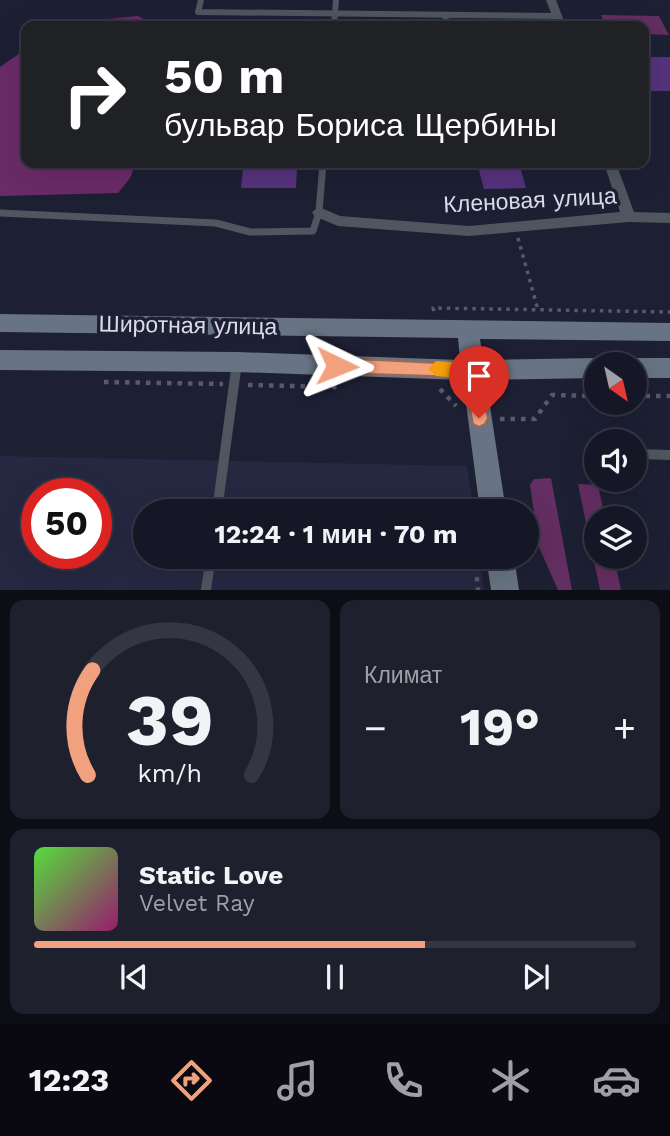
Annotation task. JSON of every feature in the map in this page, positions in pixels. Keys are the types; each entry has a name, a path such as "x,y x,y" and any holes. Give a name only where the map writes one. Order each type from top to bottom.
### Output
{"main road":[{"name":"Широтная улица","path":"0,323 467,327 670,332"},
{"path":"467,327 491,499"},
{"name":"Широтная улица","path":"1,363 237,362 471,370 584,368"},
{"path":"648,368 670,368"},
{"path":"502,569 505,590"}],"street":[{"path":"551,0 559,21"},
{"path":"612,168 629,217"},
{"name":"Кленовая улица","path":"319,212 338,221 469,231 629,217 670,218"}],"lane":[{"path":"201,0 198,12 445,15 559,21"},
{"path":"334,21 336,0"},
{"path":"445,15 446,21"},
{"path":"0,214 216,223 250,232 313,231 319,212 323,168"},
{"path":"219,499 237,362"},
{"path":"647,454 670,455"},
{"path":"206,590 209,569"}],"path":[{"path":"524,257 538,310"},
{"path":"479,418 535,419 552,396 584,396"},
{"path":"648,396 670,397"},
{"path":"476,569 478,590"}],"shaded area":[{"path":"601,15 659,16 669,35 649,34 649,21 604,21"},
{"path":"138,16 147,21 95,21"},
{"path":"21,52 21,168 134,168 118,193 0,196 0,67"},
{"path":"0,456 467,466 472,499 133,499 133,569 481,569 484,590 0,590"},
{"path":"551,478 572,590 558,590 539,547 539,499 532,499 530,485 534,479"},
{"path":"578,484 584,484 584,492 599,492 602,506 584,506 584,513"},
{"path":"596,569 617,569 621,590 600,590"}],"building":[{"path":"649,57 670,57 670,91 649,91"},
{"path":"243,168 297,168 296,188 241,188"},
{"path":"478,168 520,168 526,188 484,189"}],"slow traffic":[{"path":"436,369 472,372"}],"route":[{"path":"337,366 471,370 479,418"}]}
